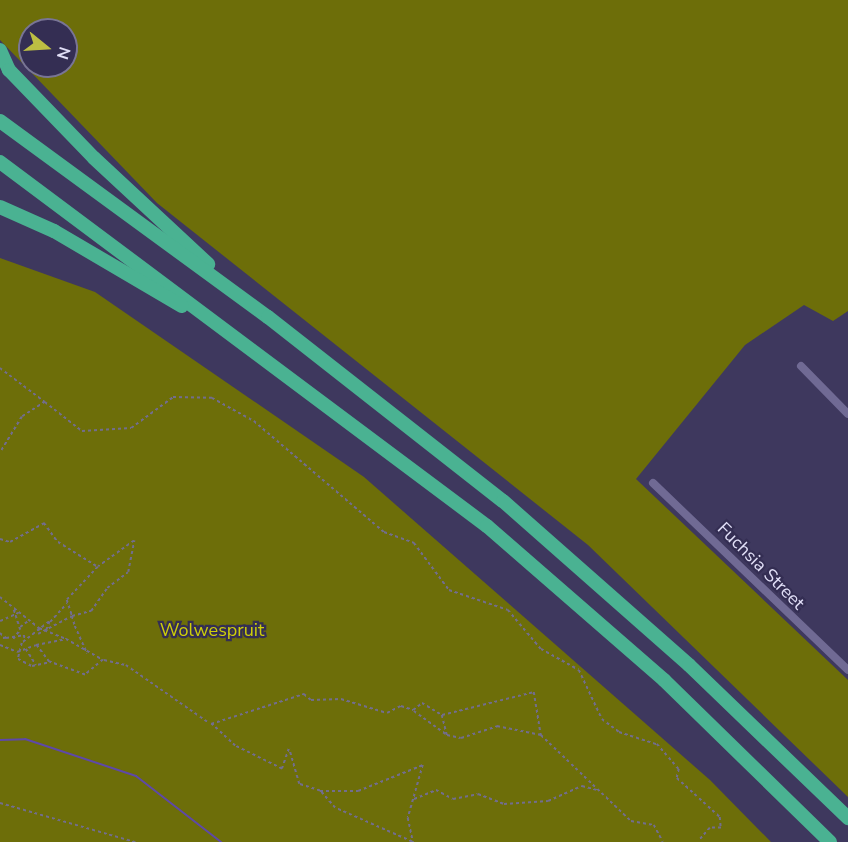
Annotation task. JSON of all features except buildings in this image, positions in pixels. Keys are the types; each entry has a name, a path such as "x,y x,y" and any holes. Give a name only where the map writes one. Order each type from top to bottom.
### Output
{"highway":[{"path":"0,50 5,66 144,207 268,317"},
{"path":"0,121 268,317 503,501 689,665 848,818"},
{"path":"0,162 487,526 664,680 830,842"},
{"path":"0,207 90,251 253,349"}],"street":[{"path":"801,366 848,414"},
{"name":"Fuchsia Street","path":"653,483 848,670"}],"path":[{"path":"0,368 82,431 131,428 173,397 212,398 254,421 384,532 414,543 449,590 508,610 541,649 579,670 602,719 619,732 657,744 679,769 677,778 724,823 698,842"},
{"path":"0,453 22,417 45,402"},
{"path":"0,539 10,542 44,523 58,542 98,567"},
{"path":"39,628 38,634 72,616 91,611 107,588 122,580 132,562 134,541 98,567 68,603 49,622 39,628 26,640 17,652 18,659 36,665 51,662"},
{"path":"0,597 39,628 66,639 87,653 103,660 126,665 211,724 235,746 282,769 289,750 299,784 320,791 358,791 423,765 408,818 413,842"},
{"path":"68,603 87,653"},
{"path":"13,608 18,627"},
{"path":"0,621 15,616 19,612"},
{"path":"13,639 18,627 29,620"},
{"path":"46,631 49,622"},
{"path":"0,633 6,638"},
{"path":"0,639 13,639 24,635 30,647"},
{"path":"0,645 17,652 36,645 66,639"},
{"path":"36,645 51,662 85,675 103,660"},
{"path":"25,649 36,665"},
{"path":"413,710 422,703 442,715 534,692 541,735"},
{"path":"211,724 304,694 311,700 341,699 387,712 401,706 413,710 447,735 461,738 497,726 541,735 632,821 654,825 663,842"},
{"path":"442,715 447,735"},
{"path":"414,799 436,790 453,799 478,794 504,804 548,801 582,786 600,790"},
{"path":"320,791 335,808 413,842"},
{"path":"0,803 135,842"}],"green space":[{"path":"0,0 848,0 848,311 833,321 804,305 745,345 636,479 848,680 848,797 588,545 157,203 37,78 78,78 78,18 18,18 18,59 0,40"},
{"name":"Wolwespruit","path":"0,258 95,292 364,477 710,780 771,842 0,842"}],"waterway":[{"name":"Wolwespruit","path":"0,740 25,739 136,776 221,842"}]}
